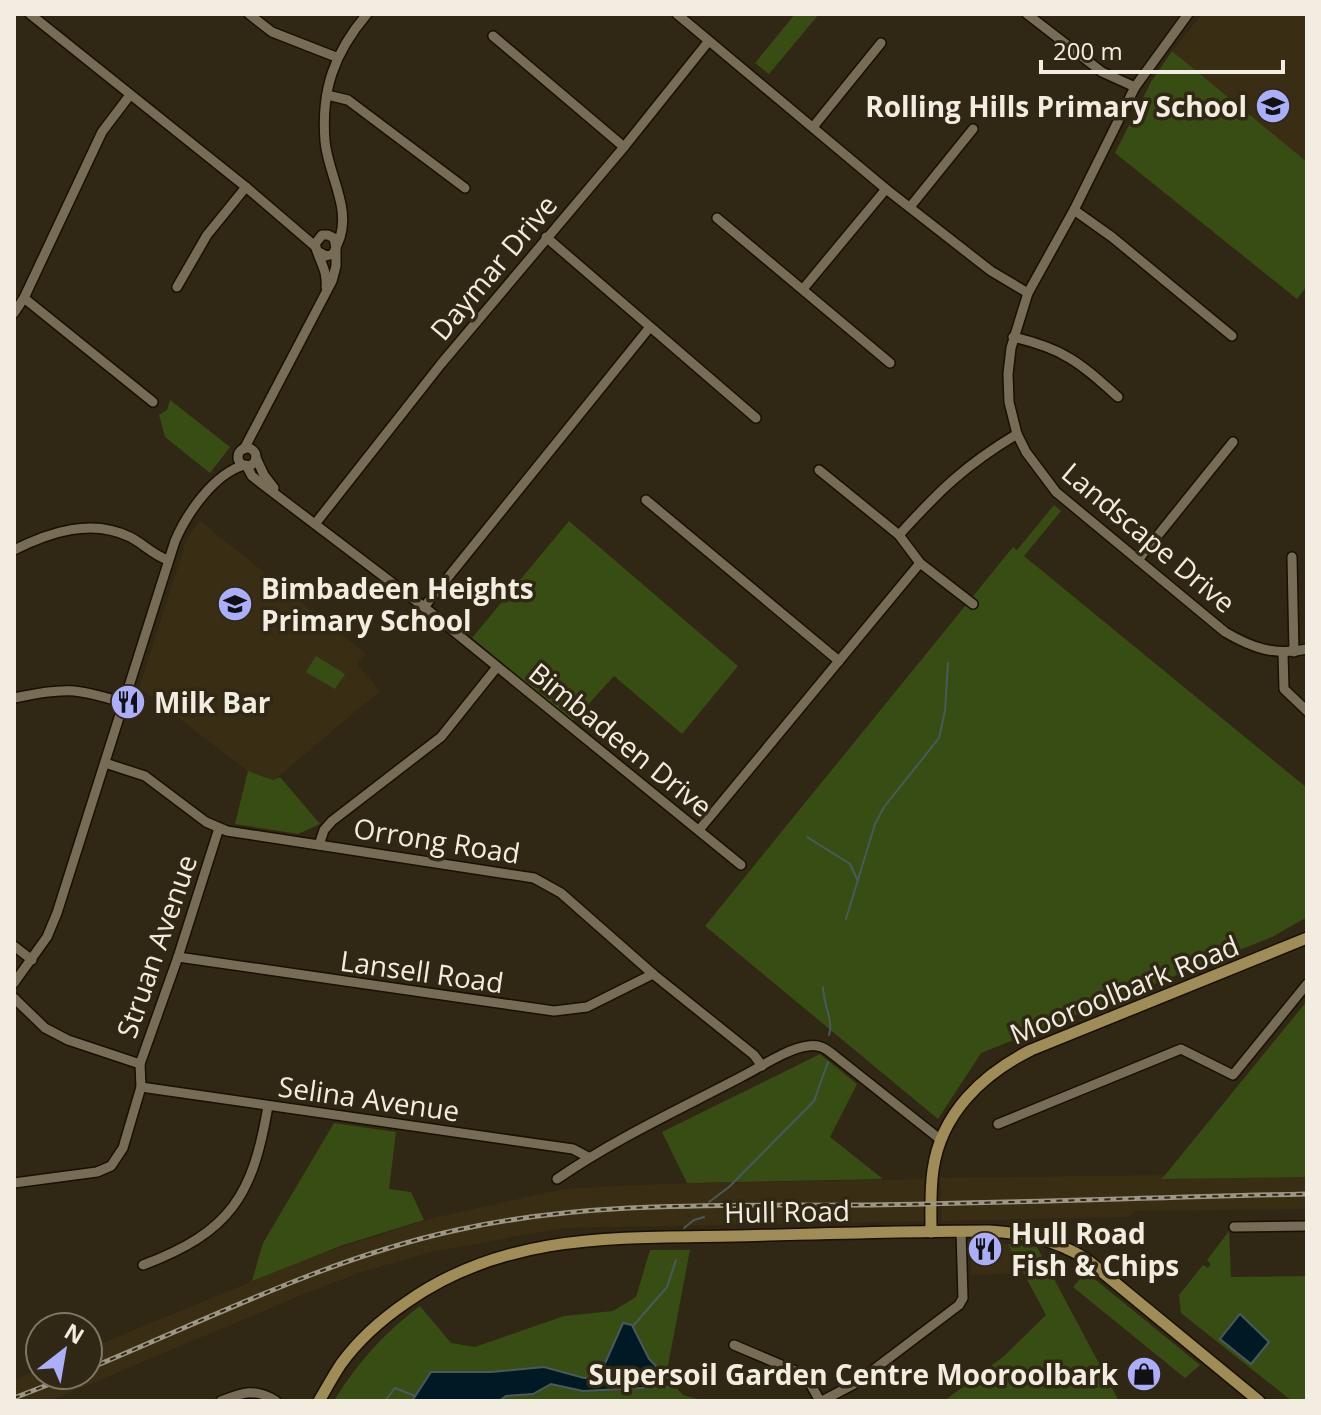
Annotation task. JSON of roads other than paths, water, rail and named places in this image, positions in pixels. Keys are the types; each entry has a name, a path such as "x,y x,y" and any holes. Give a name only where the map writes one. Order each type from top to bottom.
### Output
{"main road":[{"name":"Mooroolbark Road","path":"931,1232 932,1173 941,1140 966,1097 979,1083 1012,1060 1307,938"},
{"name":"Hull Road","path":"319,1401 341,1365 388,1314 453,1273 490,1259 558,1244 621,1238 961,1231 1010,1232 1064,1246 1104,1272 1252,1399"}],"street":[{"path":"30,14 246,187 326,256 333,254 344,223 325,143 327,95 336,57 367,14"},
{"path":"249,14 272,32 336,57"},
{"path":"677,14 886,189 991,271 1028,293"},
{"path":"689,25 698,14"},
{"path":"1027,14 1102,72 1135,87"},
{"name":"Landscape Drive","path":"1188,14 1135,87 1074,210 1028,293 1013,337 1008,374 1009,402 1017,434 1039,472 1056,492 1138,560 1225,632 1245,644 1283,653 1307,649"},
{"path":"493,36 624,147"},
{"name":"Daymar Drive","path":"315,524 441,364 708,42"},
{"path":"813,127 881,43"},
{"path":"14,313 24,298 102,132 130,95"},
{"path":"327,95 348,100 465,188"},
{"path":"910,207 973,129"},
{"path":"177,287 207,235 246,187"},
{"path":"803,289 886,189"},
{"path":"325,294 327,279 316,249 317,240 333,229 341,209"},
{"path":"1074,210 1112,237 1232,336"},
{"path":"717,218 890,363"},
{"path":"245,465 239,460 242,451 325,294 336,266 337,246 334,238 304,233 289,224"},
{"path":"546,237 756,418"},
{"path":"24,298 153,402"},
{"path":"424,607 650,327"},
{"path":"1013,337 1067,354 1118,397"},
{"path":"216,482 232,468 254,463 261,417"},
{"path":"899,535 945,485 979,456 1017,434"},
{"path":"1138,560 1233,442"},
{"path":"14,983 47,937 66,888 168,560 181,528 225,466 242,451 250,449 256,456"},
{"name":"Bimbadeen Drive","path":"256,456 267,479 284,499"},
{"name":"Bimbadeen Drive","path":"245,465 252,476 424,607 741,865"},
{"path":"819,470 899,535 920,563 973,604"},
{"path":"646,500 839,661"},
{"path":"14,550 60,532 96,527 126,535 168,560"},
{"path":"1292,557 1294,652"},
{"path":"699,830 920,563"},
{"path":"1283,653 1284,689 1307,711"},
{"path":"319,845 324,830 332,821 441,737 497,667"},
{"path":"14,698 55,689 76,689 124,703"},
{"name":"Orrong Road","path":"105,763 145,776 206,822 219,828 534,878 561,893 653,974 754,1055 762,1066"},
{"name":"Struan Avenue","path":"14,1183 84,1175 111,1166 123,1148 141,1087 140,1064 219,828"},
{"path":"14,946 32,960"},
{"name":"Lansell Road","path":"178,957 554,1011 587,1007 653,974"},
{"path":"998,1124 1181,1049 1233,1075 1307,984"},
{"path":"14,998 45,1028 68,1040 140,1064"},
{"path":"554,1181 588,1157 803,1046 821,1046 941,1140"},
{"name":"Selina Avenue","path":"141,1087 573,1149 588,1157"},
{"path":"143,1265 190,1245 210,1231 232,1208 244,1192 255,1168 268,1106"},
{"path":"1234,1227 1307,1226"},
{"path":"734,1345 800,1373 807,1378 821,1401 856,1383 959,1305 963,1298 961,1231"},
{"path":"221,1401 254,1391 276,1401"}],"water":[{"path":"1240,1314 1269,1342 1251,1364 1220,1339"},
{"path":"623,1323 632,1325 649,1359 675,1386 583,1391 551,1384 533,1394 506,1396 499,1401 412,1401 431,1372 491,1372 544,1367 584,1378 599,1377"}],"waterway":[{"path":"846,919 875,824 884,807 939,738 945,711 948,663"},
{"path":"807,837 850,864 857,879"},
{"path":"823,987 829,1035"},
{"path":"709,1202 729,1187 814,1101 828,1062"},
{"path":"684,1228 704,1217"},
{"path":"633,1326 667,1287 676,1260"},
{"path":"385,1401 395,1388 415,1396"}],"railway":[{"path":"104,1362 270,1291 362,1256 457,1230 508,1220 610,1209 714,1205 924,1204 1307,1194"},
{"path":"14,1398 32,1391"}],"place":[{"name":"Rolling Hills Primary School","path":"1273,106"},
{"name":"Bimbadeen Heights Primary School","path":"235,604"},
{"name":"Milk Bar","path":"128,702"},
{"name":"Hull Road Fish & Chips","path":"985,1249"},
{"name":"Supersoil Garden Centre Mooroolbark","path":"1144,1374"}]}
